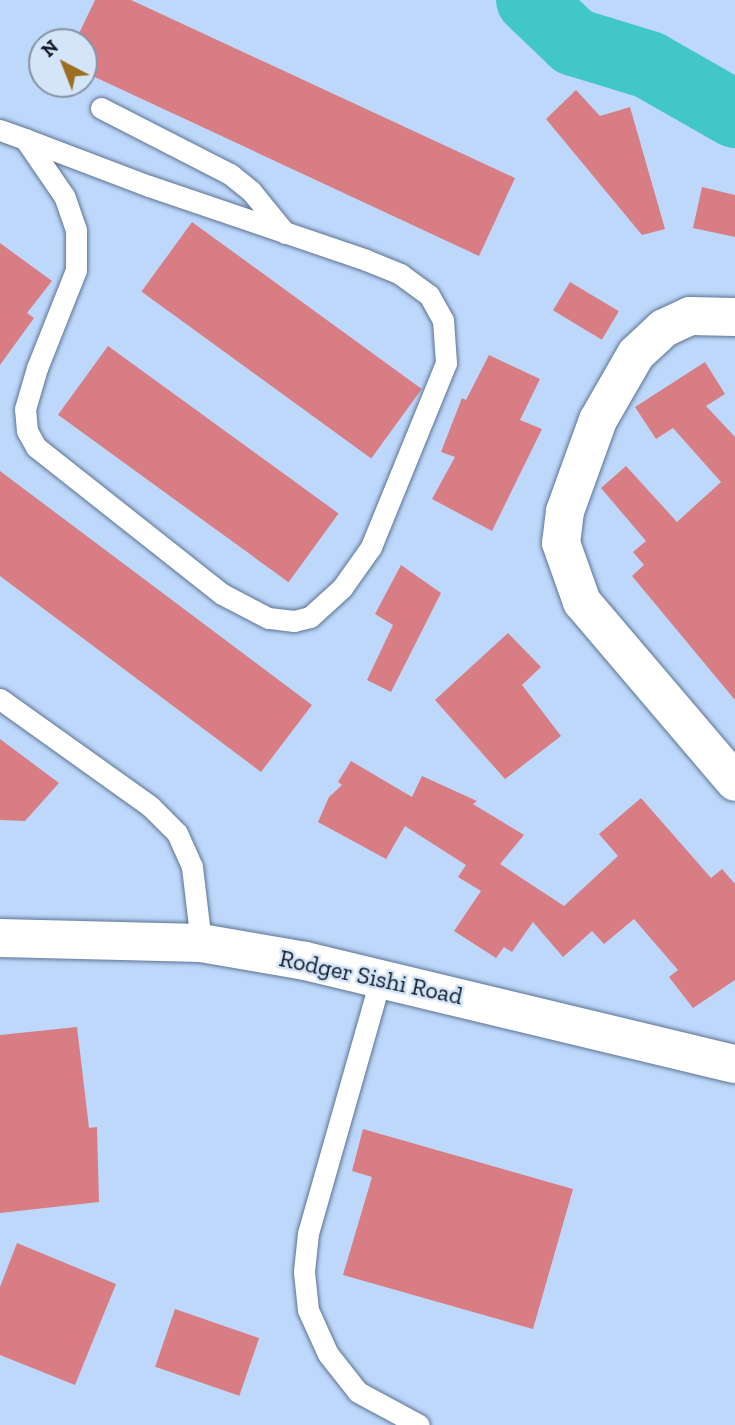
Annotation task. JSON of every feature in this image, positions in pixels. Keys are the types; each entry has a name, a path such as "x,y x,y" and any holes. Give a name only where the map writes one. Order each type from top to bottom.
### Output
{"street":[{"path":"735,317 690,316 664,328 636,354 598,420 565,511 561,543 582,603 735,782"},
{"name":"Rodger Sishi Road","path":"0,938 201,943 381,977 735,1064"}],"lane":[{"path":"101,108 230,174 251,191 285,233"},
{"path":"0,130 25,139 285,233 400,274 429,295 443,320 446,363 371,547 342,588 310,617 294,621 268,618 222,594 36,447 27,431 25,409 37,368 76,270 76,230 64,196 25,139"},
{"path":"0,699 150,806 177,833 192,867 201,943"},
{"path":"381,977 308,1233 304,1272 308,1310 328,1354 358,1392 419,1425"}],"building":[{"path":"95,0 131,0 515,178 479,256 98,79 98,28 82,28"},
{"path":"576,90 600,116 630,107 665,229 642,235 546,119"},
{"path":"702,187 735,195 735,237 693,228"},
{"path":"192,222 422,389 371,459 141,292"},
{"path":"0,243 52,281 27,313 34,318 0,365"},
{"path":"570,282 619,311 602,340 553,310"},
{"path":"108,346 339,514 289,582 58,415"},
{"path":"489,355 540,379 520,420 542,429 492,531 432,499 455,457 441,452 462,398 466,400"},
{"path":"705,362 725,394 706,406 735,437 735,700 632,576 644,565 633,552 646,541 601,488 626,466 677,522 721,482 673,428 656,439 635,407"},
{"path":"0,471 312,705 261,772 0,576"},
{"path":"401,565 441,593 391,692 367,680 393,625 375,614"},
{"path":"508,633 541,667 522,685 561,736 505,779 435,700"},
{"path":"0,739 59,783 25,821 0,820"},
{"path":"351,761 412,797 422,776 477,801 473,804 524,835 500,864 564,906 618,856 599,834 641,798 711,878 722,869 735,884 735,980 693,1008 669,977 678,970 634,919 604,944 592,931 563,957 533,922 512,952 504,947 496,958 454,931 481,891 458,877 466,865 405,826 386,859 318,822 329,797 342,785 338,782"},
{"path":"77,1027 89,1128 97,1127 99,1202 0,1213 0,1035"},
{"path":"363,1129 573,1189 533,1329 343,1275 372,1177 352,1171"},
{"path":"17,1243 116,1284 75,1385 0,1355 0,1287"},
{"path":"175,1309 259,1338 239,1396 155,1367"}],"waterway":[{"path":"530,0 574,42 649,65 735,114"}]}
